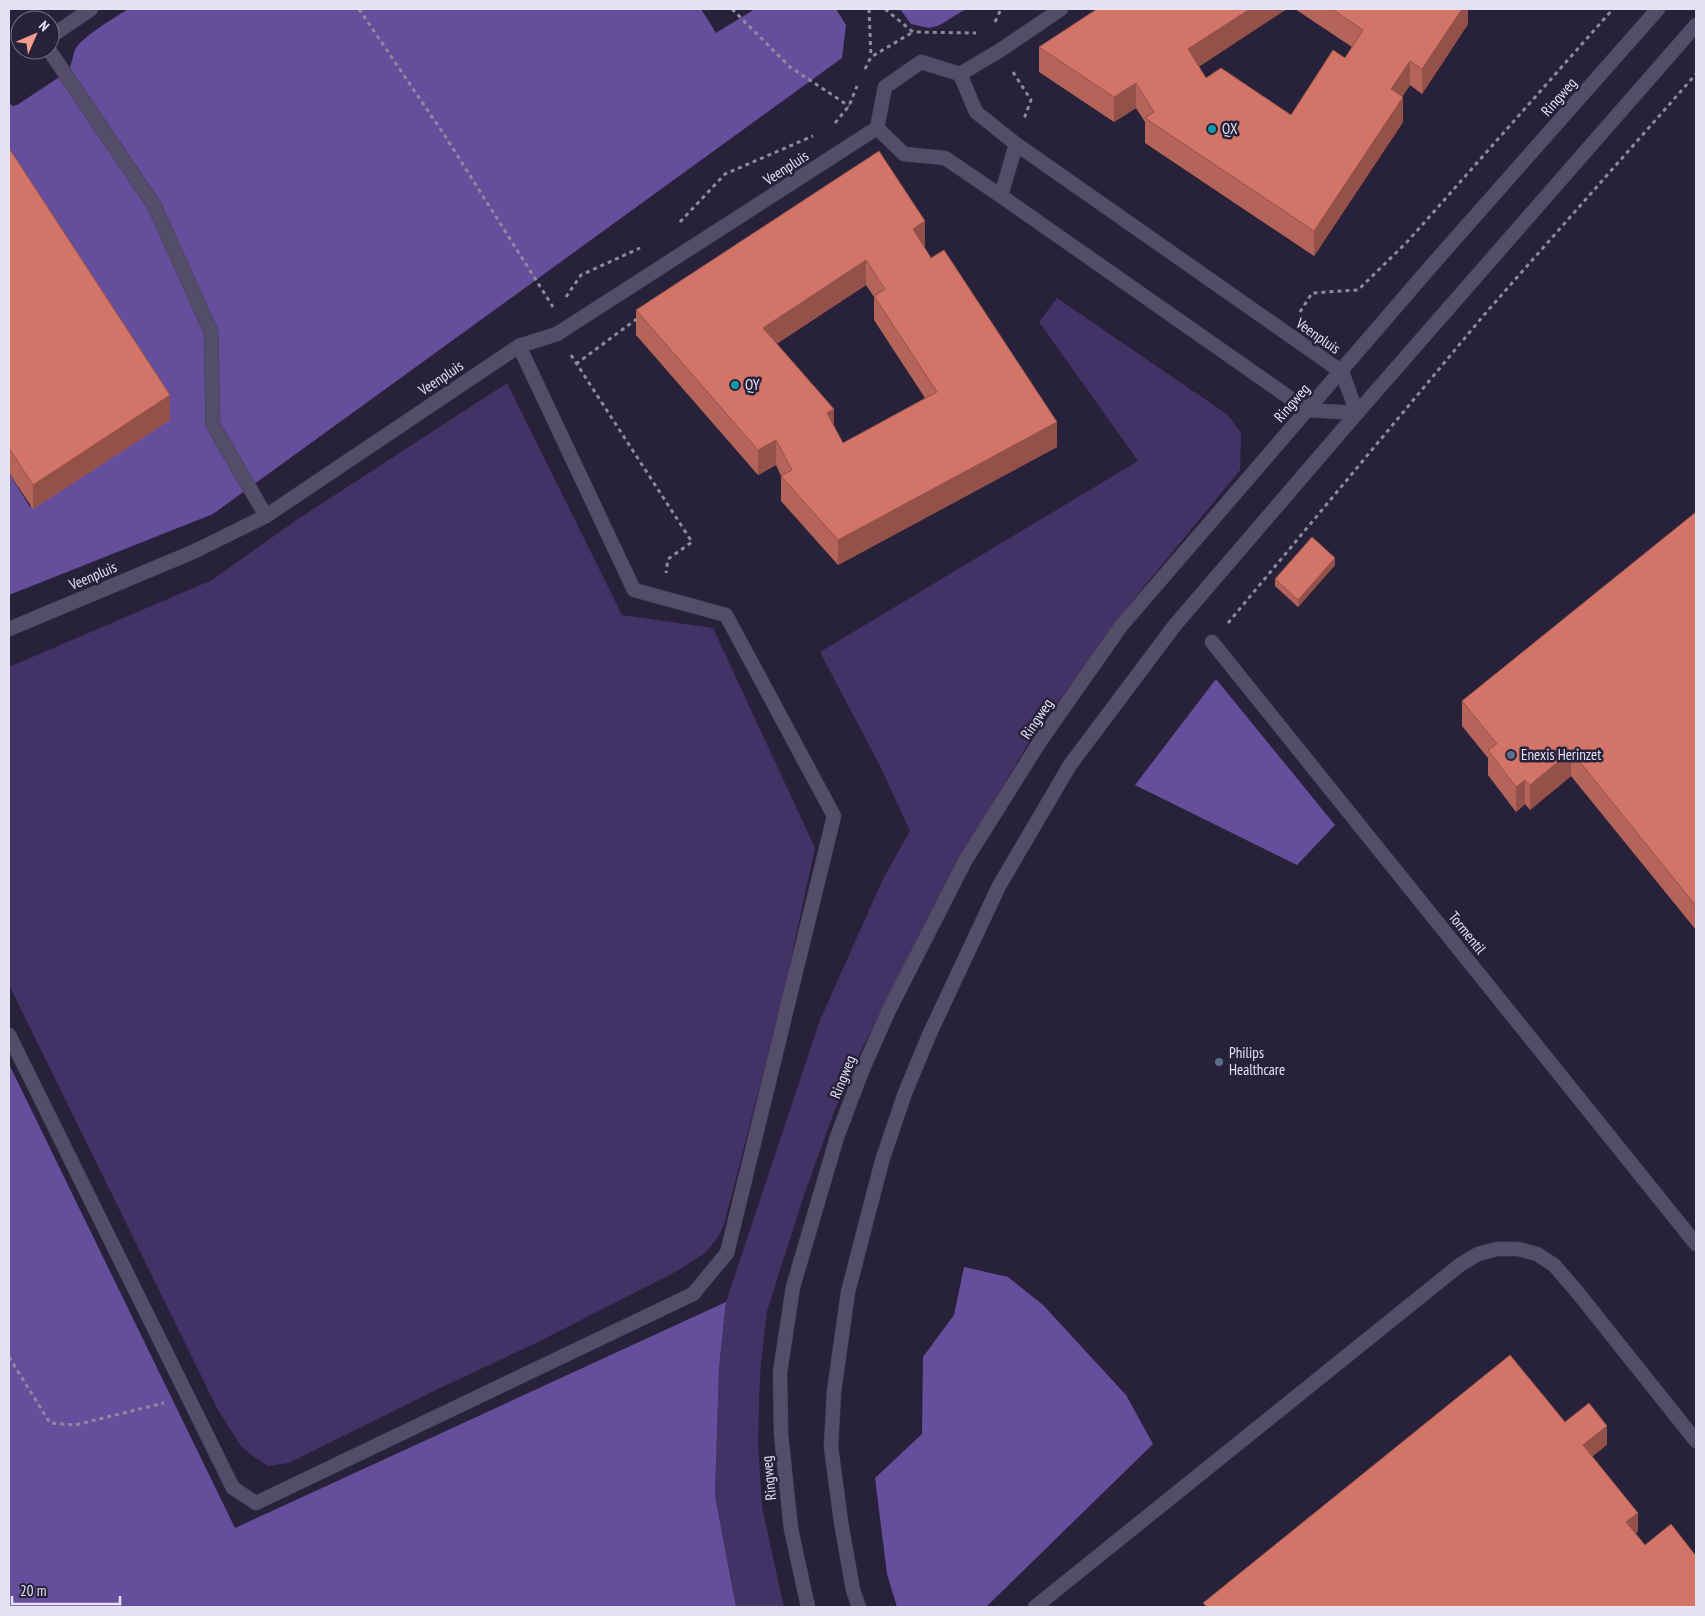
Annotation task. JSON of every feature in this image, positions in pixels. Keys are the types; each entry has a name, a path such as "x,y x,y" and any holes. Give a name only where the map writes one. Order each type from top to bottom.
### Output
{"main road":[{"path":"60,31 92,9"},
{"path":"1061,9 999,51 960,74 922,62 885,87 878,128 904,154 945,158 1307,410 1357,413"},
{"name":"Ringweg","path":"808,1607 791,1529 781,1434 780,1372 795,1278 837,1137 862,1071 889,1010 965,861 1039,743 1121,626 1432,266 1658,9"},
{"path":"859,1607 853,1590 841,1522 832,1447 834,1392 848,1292 882,1161 905,1093 930,1033 1000,886 1070,765 1090,735 1175,625 1357,413 1696,26"},
{"path":"56,60 154,205 211,332 213,425 266,516"},
{"name":"Veenpluis","path":"960,74 976,112 1016,144 1342,372 1357,413"},
{"name":"Veenpluis","path":"9,629 193,552 266,516 518,346 557,334 878,128"},
{"path":"1001,196 1016,144"},
{"path":"9,1035 233,1488 256,1502 693,1294 727,1253 834,816 726,615 634,590 518,346"},
{"name":"Tormentil","path":"1212,642 1696,1244"},
{"path":"1035,1607 1462,1264 1478,1254 1497,1249 1518,1249 1537,1254 1554,1265 1578,1292 1696,1440"}],"path":[{"path":"359,9 445,136 556,312 557,334 692,542 668,559 663,597"},
{"path":"732,9 790,67 849,106"},
{"path":"864,73 871,58 869,9"},
{"path":"885,9 913,32"},
{"path":"1286,333 1312,293 1358,290 1407,242 1613,9"},
{"path":"871,58 913,32 979,33"},
{"path":"1212,642 1484,314 1696,74"},
{"path":"830,129 849,106 860,80"},
{"path":"676,227 725,174 821,133"},
{"path":"556,312 580,275 643,246"},
{"path":"576,364 640,317"},
{"path":"9,1358 50,1423 75,1425 188,1397"}],"shaded area":[{"path":"128,9 701,9 716,33 755,9 836,9 846,25 842,58 213,514 9,595 9,473 30,507 164,419 9,182 9,103 13,106 17,105 67,72 75,50 84,39"},
{"path":"900,9 966,9 938,26 929,28 911,24"},
{"path":"1057,298 1228,415 1241,433 1240,470 1133,600 1033,736 967,845 862,1049 834,1112 804,1195 767,1311 760,1374 758,1443 762,1507 784,1607 736,1607 715,1496 719,1368 726,1302 820,1020 883,879 910,831 880,766 820,652 1138,461 1039,322"},
{"path":"507,383 622,615 713,628 815,848 782,1000 724,1225 717,1239 705,1253 677,1271 538,1342 289,1463 268,1466 241,1446 218,1410 9,985 9,667 212,580 298,519"},
{"path":"1216,679 1335,825 1297,865 1135,785"},
{"path":"9,1064 235,1528 726,1302 719,1368 715,1496 736,1607 9,1607"},
{"path":"964,1267 1008,1277 1043,1305 1126,1395 1153,1444 986,1607 897,1607 887,1574 875,1478 922,1434 923,1357 954,1315"}],"building":[{"name":"QX","path":"1097,9 1250,9 1188,49 1206,78 1221,68 1291,115 1333,50 1345,58 1363,30 1332,9 1462,9 1422,69 1410,61 1391,89 1403,97 1314,231 1145,118 1154,112 1136,83 1114,97 1039,47"},
{"path":"9,148 170,395 33,485 9,448"},
{"name":"QY","path":"879,151 925,221 913,229 931,258 944,250 1057,422 838,540 781,476 792,470 776,440 758,450 636,310","holes":["866,260 885,289 874,296 937,392 843,443 827,413 834,409 763,328"]},
{"path":"1696,512 1696,906 1571,751 1530,785 1525,780 1516,787 1488,750 1497,744 1462,701"},
{"path":"1312,537 1335,558 1298,600 1275,579"},
{"path":"1510,1355 1565,1422 1589,1403 1607,1426 1583,1445 1638,1513 1626,1522 1645,1545 1671,1524 1696,1556 1696,1607 1207,1607 1203,1603"}],"place":[{"name":"QX","path":"1212,129"},
{"name":"QY","path":"735,385"},
{"name":"Enexis Herinzet","path":"1511,755"},
{"name":"Philips Healthcare","path":"1219,1062"}]}
